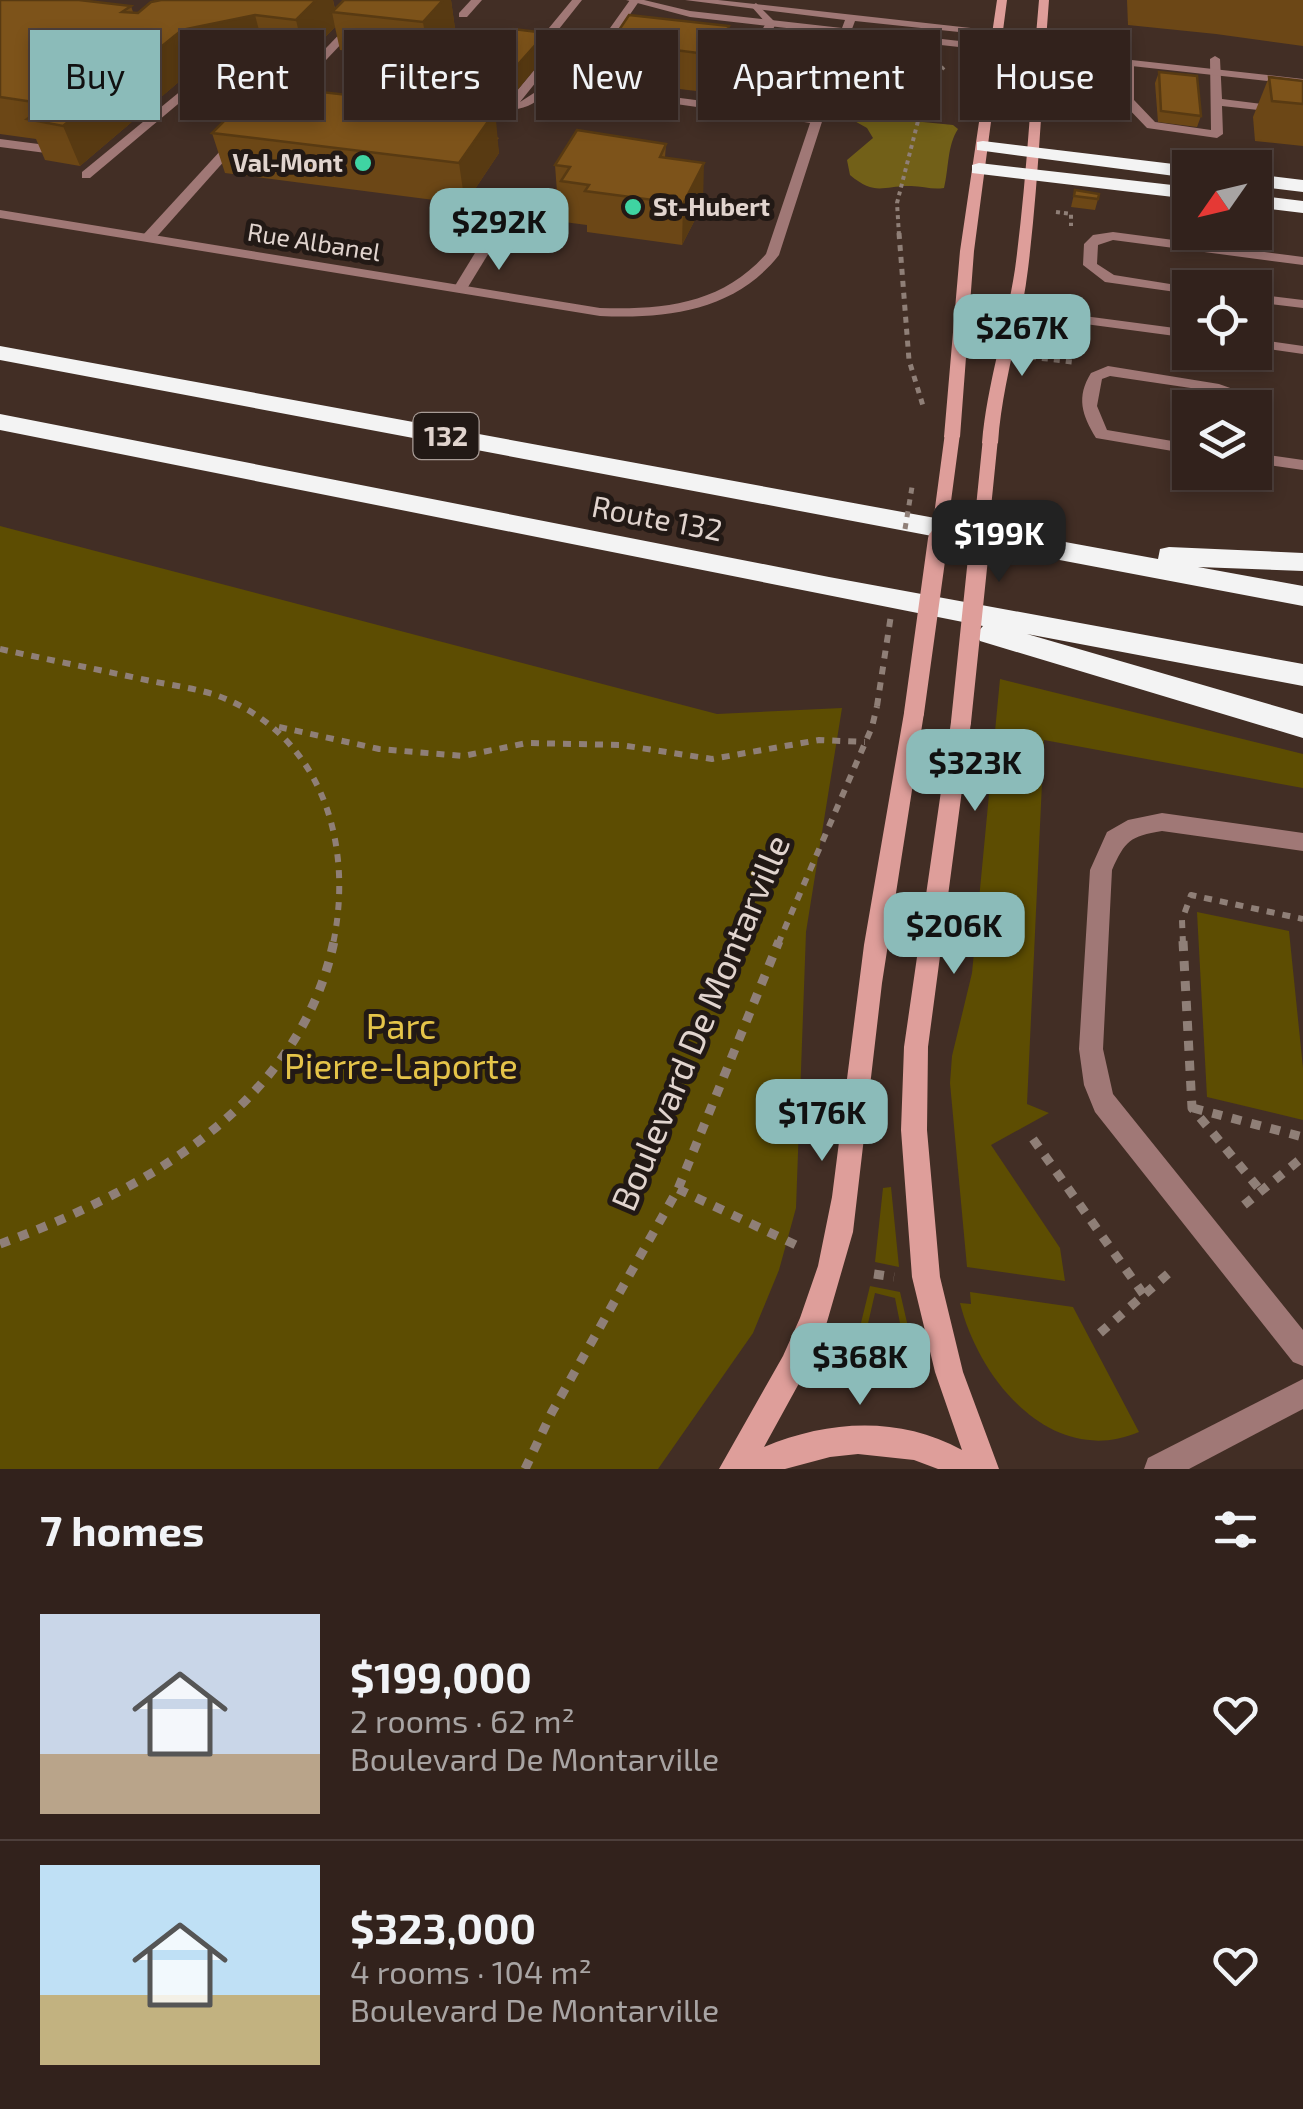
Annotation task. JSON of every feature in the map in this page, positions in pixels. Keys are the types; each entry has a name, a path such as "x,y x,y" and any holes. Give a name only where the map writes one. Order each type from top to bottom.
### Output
{"highway":[{"path":"983,146 1172,170"},
{"path":"979,168 1172,191"},
{"path":"1272,182 1303,186"},
{"path":"1272,203 1303,207"},
{"name":"Route 132","path":"0,353 1303,596"},
{"name":"Route 132","path":"0,422 1303,675"},
{"path":"1056,550 1303,562"},
{"path":"829,586 1303,726"}],"street":[{"path":"463,15 477,0"},
{"path":"516,107 532,104 570,52 549,34 577,0"},
{"path":"614,30 633,0 690,14 771,23 960,31"},
{"path":"690,0 756,6 960,42"},
{"path":"998,30 1002,0"},
{"path":"1043,30 1044,0"},
{"path":"324,56 373,6"},
{"path":"756,6 771,23"},
{"path":"767,30 771,23"},
{"name":"Rue Albanel","path":"847,30 849,24"},
{"path":"684,41 698,43"},
{"path":"1130,52 1303,82"},
{"path":"1130,62 1303,71"},
{"path":"1130,103 1152,125 1217,134 1213,108 1215,66"},
{"path":"86,175 180,97"},
{"path":"1130,101 1156,104"},
{"path":"1213,108 1303,112"},
{"name":"Rue Albanel","path":"0,214 618,313 685,308 728,293 759,272 772,256 818,120"},
{"path":"734,1469 806,1336 832,1258 851,1159 865,1020 914,713 952,437 963,289 987,120"},
{"path":"984,1469 949,1372 926,1277 914,1130 916,1046 961,722 993,401 1016,311 1035,120"},
{"path":"148,238 244,132"},
{"path":"0,143 46,149"},
{"path":"460,289 494,233"},
{"path":"1172,287 1104,277 1090,265 1091,244 1108,236 1303,261"},
{"path":"1272,300 1303,304"},
{"path":"1016,311 1172,332"},
{"path":"1272,345 1303,350"},
{"path":"1172,445 1102,434 1088,401 1096,376 1108,371 1223,390"},
{"path":"1272,460 1303,465"},
{"path":"1303,842 1162,822 1136,826 1115,839 1101,870 1091,1049 1092,1067 1104,1103 1303,1352"},
{"path":"1158,1469 1303,1393"},
{"path":"748,1469 803,1446 832,1439 864,1438 929,1450 968,1469"}],"path":[{"path":"923,416 907,345 898,204 928,82 948,64"},
{"path":"0,649 220,696 250,708 278,727 316,775 331,816 342,870 340,923 324,992 293,1048 268,1079 172,1162 106,1204 0,1244"},
{"name":"Boulevard De Montarville","path":"525,1469 552,1412 678,1189 762,989 790,908 865,742 876,706"},
{"path":"278,727 379,750 463,756 527,743 621,744 712,760 818,740 865,742"},
{"path":"1262,1191 1192,1108 1182,920 1191,895 1303,919"},
{"path":"1192,1108 1303,1138"},
{"path":"1032,1139 1144,1295"},
{"path":"1244,1205 1303,1157"},
{"path":"678,1189 796,1245"},
{"path":"1100,1333 1169,1273"}],"green space":[{"name":"Parc Pierre-Laporte","path":"0,526 717,714 842,708 806,932 796,1208 779,1270 753,1333 658,1469 0,1469"},
{"path":"1000,679 1303,754 1303,788 1044,740 1027,1104 1049,1113 991,1145 1060,1248 1065,1281 967,1267 950,1083 952,1056 972,973"},
{"path":"1197,912 1289,931 1303,1068 1303,1120 1207,1097"},
{"path":"891,1187 899,1267 875,1262 883,1188"},
{"path":"870,1286 900,1292 916,1362 911,1372 852,1360","holes":["875,1293 895,1298 908,1363 861,1354"]},
{"path":"970,1292 1073,1307 1139,1432 1107,1440 1077,1438 1049,1428 1024,1410 984,1361 970,1332 960,1303 971,1304"}],"shaded area":[{"path":"853,120 913,120 953,125 958,129 944,188 874,188 850,175 847,160 873,138 867,128"}],"building":[{"path":"0,0 79,0 131,6 122,12 138,13 151,2 161,0 316,0 296,20 255,15 180,30 160,48 160,30 30,30 30,101 0,97"},
{"path":"344,0 443,0 423,22 332,12"},
{"path":"629,15 729,26 727,30 698,30 698,53 678,50 678,30 619,30"},
{"path":"513,29 536,32 536,44 516,67 516,30"},
{"path":"1159,72 1197,76 1201,116 1161,111"},
{"path":"1269,77 1303,81 1303,104 1272,101"},
{"path":"324,92 344,95 344,120 489,120 459,163 212,133 225,120 324,120"},
{"path":"32,120 70,120 63,126"},
{"path":"577,130 666,144 660,157 704,163 683,204 585,191 589,185 561,181 570,167 555,165"},
{"path":"1075,190 1099,194 1098,199 1074,196"}],"place":[{"name":"Val-Mont","path":"363,163"},
{"name":"St-Hubert","path":"633,207"}]}
